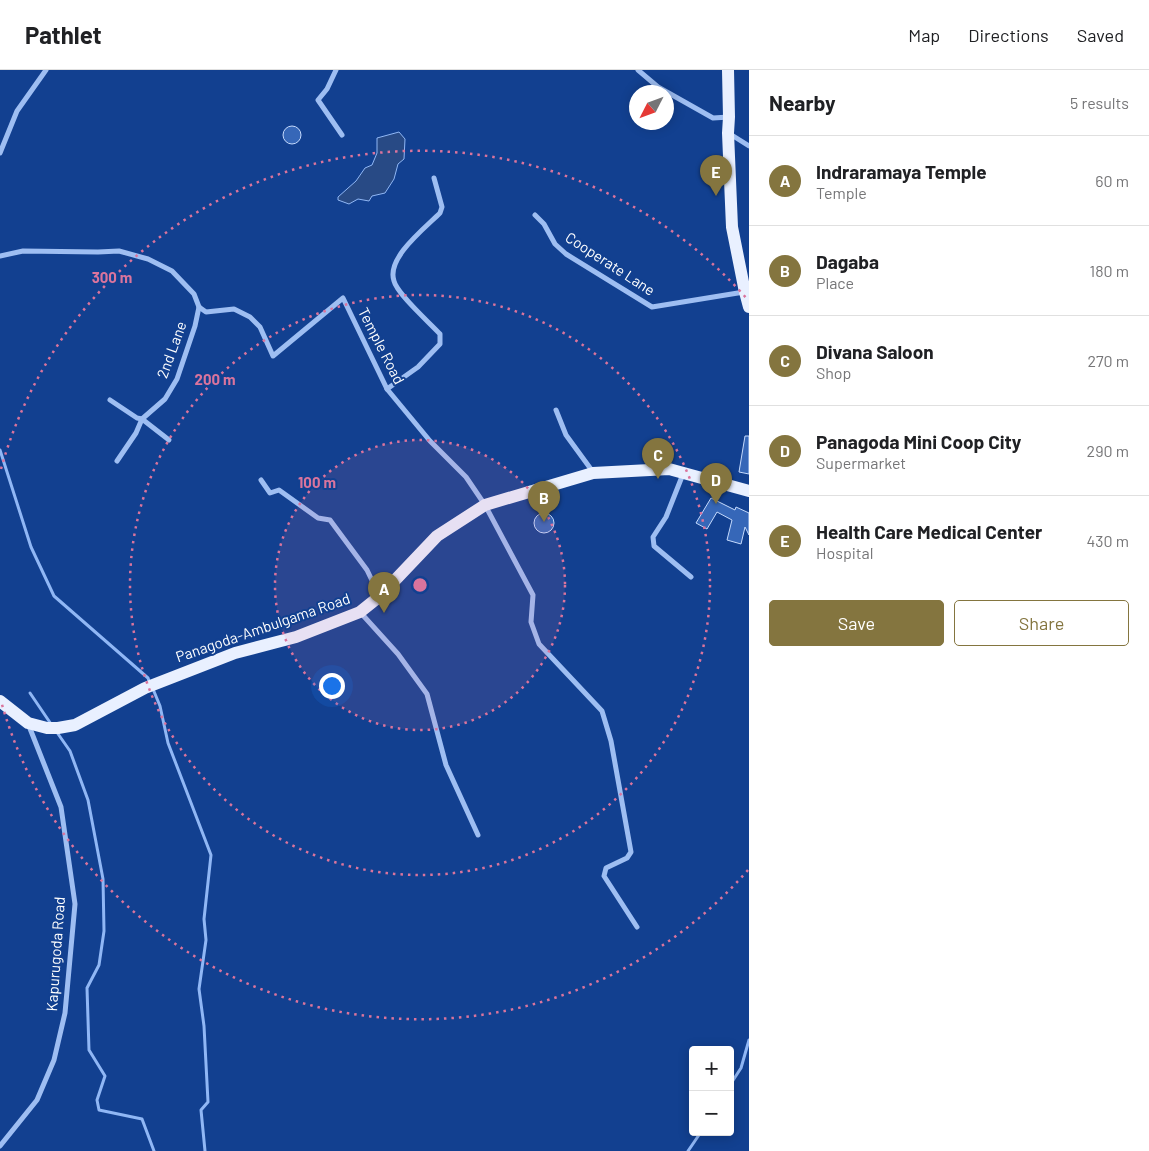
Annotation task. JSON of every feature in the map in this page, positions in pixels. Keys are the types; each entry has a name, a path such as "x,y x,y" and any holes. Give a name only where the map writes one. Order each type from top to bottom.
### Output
{"main road":[{"path":"728,70 728,133 732,228 749,308"},
{"name":"Panagoda-Ambulgama Road","path":"0,701 28,723 52,728 75,725 144,688 235,653 296,637 360,612 380,596 438,536 486,506 593,472 669,469 749,491"}],"street":[{"path":"0,153 17,111 46,70"},
{"path":"336,70 327,89 318,100 342,135"},
{"path":"638,70 658,87 713,118 729,117"},
{"path":"728,133 749,146"},
{"path":"387,389 418,367 440,344 440,334 400,292 393,281 394,266 402,250 440,214 442,207 434,178"},
{"name":"Cooperate Lane","path":"535,215 544,224 555,244 566,254 652,306 745,292"},
{"path":"0,256 23,251 119,251 148,259 172,272 194,294 199,307"},
{"name":"Temple Road","path":"199,307 206,312 234,309 250,318 260,327 273,356 343,298 387,389 430,441 466,477 486,506 533,595 531,622 539,644 602,711 611,741 631,852 628,858 606,868 604,876 637,927"},
{"name":"2nd Lane","path":"142,419 165,399 177,379 195,326 199,307"},
{"path":"110,400 137,418 142,419 169,440"},
{"path":"556,410 566,435 593,472"},
{"path":"117,460 136,433 142,419"},
{"path":"683,473 666,517 653,538 654,546 691,577"},
{"path":"261,480 270,493 279,490 318,518 330,520 367,570 380,596"},
{"path":"360,612 398,654 428,694 446,765 478,835"},
{"name":"Kapurugoda Road","path":"0,1146 37,1100 54,1060 65,1013 75,904 61,807 28,723"}],"water":[{"path":"399,132 405,139 404,159 398,164 394,179 385,193 372,196 369,201 358,199 349,204 338,200 338,197 356,181 365,168 372,165 377,153 377,138"}],"building":[{"path":"292,126 298,129 301,135 298,141 292,144 286,141 283,135 286,129"},
{"path":"745,436 749,436 749,474 739,472"},
{"path":"711,498 735,510 736,507 749,513 749,535 745,527 741,544 727,540 732,520 717,512 707,529 696,523"},
{"path":"544,513 551,516 554,523 551,530 544,533 537,530 534,523 537,516"}],"waterway":[{"path":"0,450 31,547 54,596 148,678 150,684"},
{"path":"153,689 160,706 168,743 211,855 204,919 206,940 199,989 204,1026 208,1102 201,1110 205,1151"},
{"path":"30,693 51,724"},
{"path":"56,731 70,751 88,800 103,879 104,931 99,965 87,988 89,1050 105,1076 97,1100 99,1110 142,1119 154,1151"},
{"path":"734,1079 741,1068 749,1040"},
{"path":"688,1151 698,1136"}],"place":[{"name":"Health Care Medical Center","path":"716,196"},
{"name":"Divana Saloon","path":"658,479"},
{"name":"Panagoda Mini Coop City","path":"716,504"},
{"name":"Dagaba","path":"544,522"},
{"name":"Indraramaya Temple","path":"384,613"}]}
